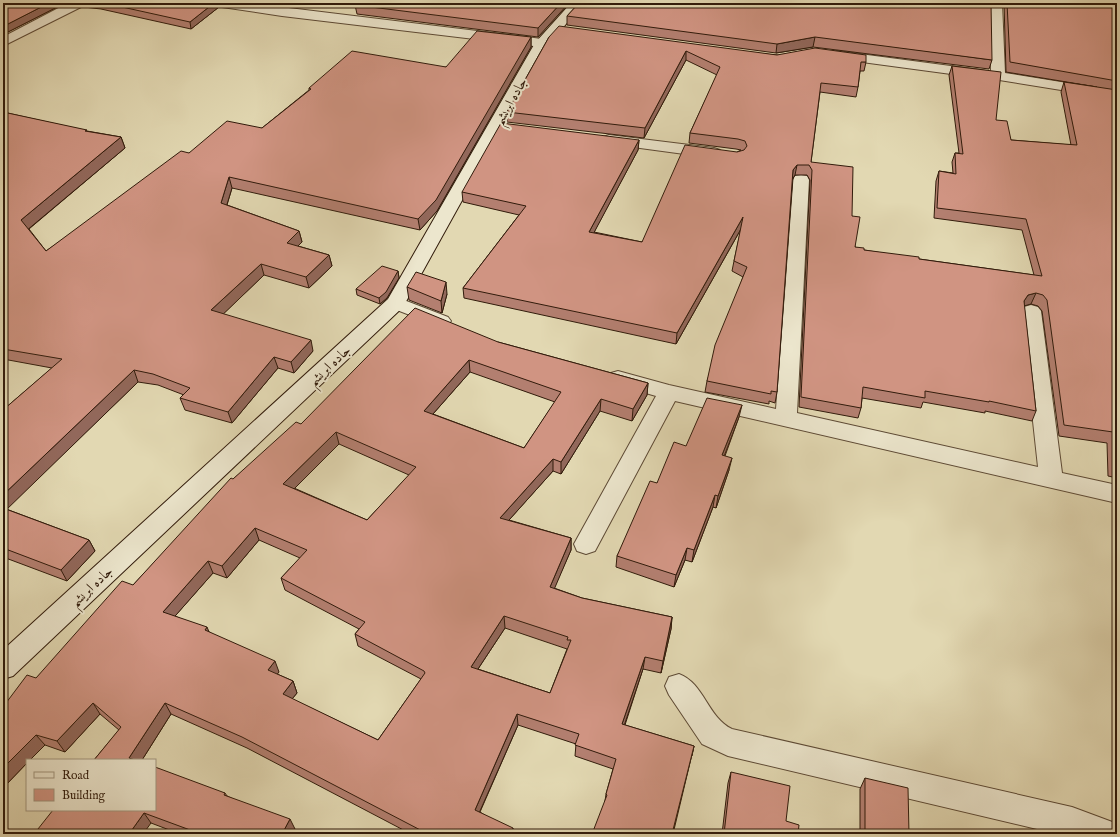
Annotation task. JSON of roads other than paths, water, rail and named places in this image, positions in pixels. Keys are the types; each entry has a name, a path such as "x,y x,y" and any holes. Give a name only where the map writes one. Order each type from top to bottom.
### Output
{"street":[{"path":"3,42 78,3"},
{"path":"222,3 556,34"},
{"name":"جاده ابریشم","path":"3,667 396,303 502,128 556,34 578,3"},
{"path":"996,3 998,76"},
{"path":"1115,3 1117,16"},
{"path":"821,53 998,76 1117,95"},
{"path":"596,139 728,154"},
{"path":"786,419 801,180"},
{"path":"396,303 462,330"},
{"path":"1031,310 1052,479"},
{"path":"600,373 669,392 1117,494"},
{"path":"586,544 669,392"},
{"path":"680,686 712,734 728,742 1072,822 1104,834"}]}
